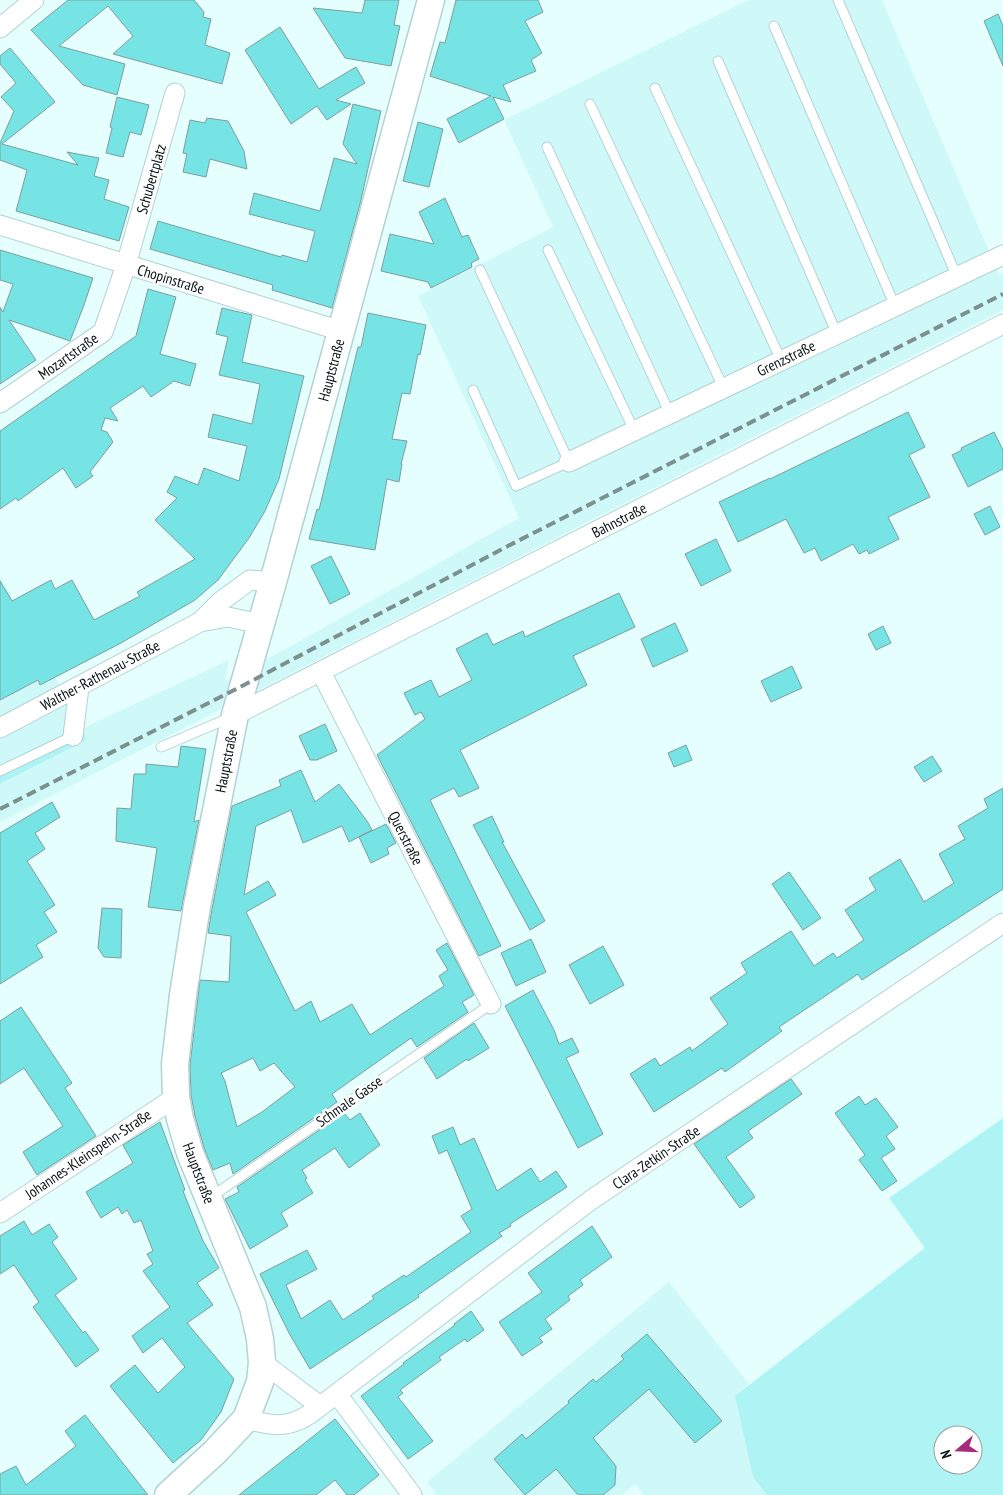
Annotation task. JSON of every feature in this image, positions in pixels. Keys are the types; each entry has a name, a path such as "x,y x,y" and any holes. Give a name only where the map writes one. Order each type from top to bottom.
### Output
{"street":[{"path":"0,28 34,0"},
{"name":"Hauptstraße","path":"168,1495 215,1452 246,1419 260,1382 262,1362 260,1339 253,1308 208,1199 182,1128 176,1096 176,1064 186,975 197,906 236,715 431,0"},
{"name":"Schubertplatz","path":"126,265 175,93"},
{"name":"Chopinstraße","path":"0,225 341,331"},
{"name":"Grenzstraße","path":"569,462 1003,255"},
{"name":"Mozartstraße","path":"0,403 103,332 126,265"},
{"name":"Bahnstraße","path":"236,715 1003,324"},
{"name":"Walther-Rathenau-Straße","path":"0,728 200,622 220,602 250,580 273,582"},
{"name":"Walther-Rathenau-Straße","path":"200,622 228,617 261,624"},
{"name":"Querstraße","path":"321,672 490,1004"},
{"path":"73,736 79,687"},
{"name":"Clara-Zetkin-Straße","path":"246,1419 267,1425 287,1425 303,1419 591,1200 1003,924"},
{"name":"Johannes-Kleinspehn-Straße","path":"0,1213 176,1096"},
{"path":"262,1362 320,1406"},
{"path":"337,1394 412,1495"}],"lane":[{"path":"838,0 957,278"},
{"path":"774,26 895,306"},
{"path":"718,61 836,334"},
{"path":"655,88 781,360"},
{"path":"590,104 724,389"},
{"path":"547,147 670,415"},
{"path":"548,250 634,430"},
{"path":"473,390 516,486 569,462 480,270"},
{"path":"161,747 236,715"},
{"path":"0,771 73,736"},
{"name":"Schmale Gasse","path":"208,1199 490,1004"}],"shaded area":[{"path":"748,0 882,0 999,275 1003,273 1003,310 0,822 0,784 86,739 0,769 0,576 83,728 229,660 225,681 519,518 418,296 553,227 504,120"},
{"path":"83,729 86,740 0,784 0,769"},
{"path":"1003,1118 1003,1495 767,1495 753,1477 735,1396 925,1248 889,1198"},
{"path":"669,1282 749,1384 735,1396 753,1477 767,1495 644,1495 635,1484 622,1495 437,1495 427,1482"}],"building":[{"path":"68,0 194,0 204,12 203,17 211,19 205,45 230,53 222,84 113,54 133,36 108,6 59,46 125,64 117,95 83,85 31,30"},
{"path":"365,0 399,0 394,25 400,26 391,66 345,58 313,8 362,13"},
{"path":"456,0 538,0 543,12 525,21 542,53 531,60 536,71 503,85 511,102 493,97 504,119 459,143 447,119 491,96 430,76 440,42 445,43"},
{"path":"998,14 1003,26 1003,66 984,21"},
{"path":"280,27 319,89 356,67 365,83 336,100 351,104 327,120 317,106 291,124 245,50"},
{"path":"10,48 55,102 2,144 78,165 67,152 99,158 94,176 109,180 104,199 129,207 119,241 16,211 27,170 0,160 0,143 14,111 1,97 16,83 0,64 0,56"},
{"path":"117,97 149,105 141,135 130,132 123,157 106,153"},
{"path":"353,104 381,111 360,204 332,308 272,290 273,285 150,249 158,221 281,257 282,255 307,262 315,231 249,214 254,193 320,211 334,158 357,164 343,144"},
{"path":"207,118 228,121 244,151 247,169 210,159 206,177 183,172 187,154 183,153 190,120 205,123"},
{"path":"418,122 443,129 429,187 403,181"},
{"path":"445,198 462,237 468,235 479,259 471,263 472,267 431,288 428,282 381,271 390,234 434,244 419,212"},
{"path":"0,250 93,278 70,341 9,320 36,360 0,384 0,307 3,312 13,284 0,280"},
{"path":"148,289 176,297 160,354 196,364 190,386 174,381 151,397 143,386 110,408 118,421 105,418 101,430 107,432 113,442 90,472 93,476 76,488 63,468 18,501 16,498 0,509 0,431 136,336"},
{"path":"222,308 252,315 242,362 304,376 279,479 265,511 249,538 218,580 195,600 121,643 40,685 38,680 0,700 0,581 12,601 51,580 55,589 72,580 94,620 140,596 137,592 195,559 155,520 177,498 167,492 175,476 198,485 204,468 239,481 247,446 208,437 213,414 252,424 260,384 219,375 228,337 216,334"},
{"path":"368,313 426,325 410,394 402,393 392,439 407,441 399,482 387,479 375,550 309,539 317,509 319,510"},
{"path":"908,412 925,447 909,455 930,497 888,517 899,539 869,554 867,550 859,554 853,544 821,561 815,548 804,553 786,519 738,542 719,502"},
{"path":"994,432 1003,450 1003,469 968,487 952,455 962,450 961,448"},
{"path":"990,506 1000,527 985,535 974,514"},
{"path":"716,539 731,571 701,586 685,554"},
{"path":"331,556 350,594 330,604 311,566"},
{"path":"619,593 635,627 573,656 587,685 460,750 479,788 459,797 454,788 430,800 501,946 479,956 377,755 425,719 421,712 415,715 404,693 431,680 439,697 472,680 456,649 487,633 493,645 523,631 525,637"},
{"path":"675,623 688,651 653,667 641,639"},
{"path":"883,626 891,643 876,650 868,634"},
{"path":"792,666 802,688 771,702 761,681"},
{"path":"325,724 337,751 317,760 310,760 299,736"},
{"path":"686,745 692,760 674,767 668,753"},
{"path":"181,746 206,749 194,822 199,820 181,911 148,907 157,848 116,841 117,808 131,809 134,774 146,774 146,764 178,767"},
{"path":"932,756 942,771 924,782 914,767"},
{"path":"301,770 315,802 339,784 372,830 349,842 342,826 303,843 291,810 256,826 244,895 268,881 276,895 246,912 295,1011 311,1001 320,1022 352,1004 370,1035 444,986 439,976 448,970 436,950 447,943 474,995 462,1002 468,1012 417,1047 411,1038 332,1094 337,1102 233,1174 230,1163 213,1170 204,1148 191,1095 190,1065 200,980 229,982 231,936 208,933 232,806 281,786 279,780","holes":["253,1058 260,1071 274,1063 295,1087 262,1112 237,1127 225,1081 221,1073"]},
{"path":"1003,788 1003,889 862,980 858,974 779,1027 782,1031 725,1072 722,1068 654,1112 630,1074 655,1058 660,1066 690,1047 692,1051 728,1024 710,998 747,973 741,963 791,931 814,966 833,953 837,958 864,940 845,910 876,890 869,878 900,859 924,902 954,883 939,854 965,839 958,826 988,808 984,799"},
{"path":"52,802 60,817 35,833 45,849 27,861 55,905 44,912 57,932 36,945 43,957 0,984 0,833"},
{"path":"492,816 504,842 502,842 545,921 530,930 473,825"},
{"path":"386,824 396,843 387,848 389,854 371,863 359,837"},
{"path":"789,872 821,918 803,930 772,884"},
{"path":"102,908 122,909 121,958 104,957 98,948"},
{"path":"531,939 546,972 516,986 501,953"},
{"path":"603,946 624,985 590,1004 569,965"},
{"path":"533,990 554,1030 559,1044 572,1038 579,1052 566,1058 603,1134 578,1148 505,1006"},
{"path":"21,1007 72,1083 65,1088 96,1136 37,1175 23,1152 63,1126 24,1068 0,1084 0,1021"},
{"path":"474,1023 489,1048 468,1061 467,1059 437,1079 424,1058"},
{"path":"791,1079 802,1094 748,1131 753,1138 726,1157 755,1197 740,1208 694,1144"},
{"path":"859,1096 865,1105 876,1098 898,1127 886,1136 895,1149 881,1158 897,1181 882,1191 859,1160 865,1155 835,1113"},
{"path":"344,1113 350,1120 360,1113 380,1145 349,1168 335,1148 302,1170 307,1178 305,1180 313,1193 281,1213 288,1226 250,1249 225,1199 239,1192 237,1187"},
{"path":"160,1122 185,1190 183,1191 203,1241 219,1268 197,1283 213,1305 187,1323 234,1379 221,1412 201,1440 173,1463 110,1386 135,1365 158,1393 185,1367 162,1338 143,1353 132,1336 170,1307 143,1271 153,1264 147,1254 153,1251 141,1220 134,1223 127,1210 122,1214 118,1207 101,1218 86,1192 133,1163 123,1145"},
{"path":"453,1127 460,1145 474,1138 497,1191 531,1168 540,1182 556,1171 567,1187 510,1224 511,1226 499,1233 502,1236 418,1295 419,1297 310,1369 289,1333 260,1274 307,1250 317,1269 286,1285 301,1319 330,1300 343,1320 374,1299 372,1296 404,1275 406,1277 471,1232 461,1216 472,1209 447,1150 439,1154 432,1136"},
{"path":"24,1221 32,1235 49,1224 58,1237 52,1242 77,1279 55,1295 83,1333 85,1331 99,1350 76,1367 33,1307 39,1302 14,1265 0,1274 0,1236"},
{"path":"592,1226 612,1257 580,1280 583,1285 568,1296 570,1300 545,1319 552,1329 539,1338 543,1342 522,1356 499,1322 542,1292 528,1273"},
{"path":"471,1311 484,1330 467,1342 465,1339 439,1357 441,1360 400,1390 403,1393 398,1397 433,1441 408,1459 361,1396"},
{"path":"647,1334 722,1421 695,1443 649,1389 593,1438 616,1466 615,1485 603,1495 578,1495 556,1469 525,1495 494,1459 522,1434 526,1439 569,1403 568,1401 593,1379 596,1382 624,1359 621,1356"},
{"path":"85,1415 148,1495 0,1495 0,1474 16,1466 26,1485 76,1446 65,1431"},
{"path":"335,1419 379,1475 354,1495 347,1495 335,1480 316,1495 239,1495"}],"railway":[{"path":"0,809 244,685 508,546 1003,294"}]}
